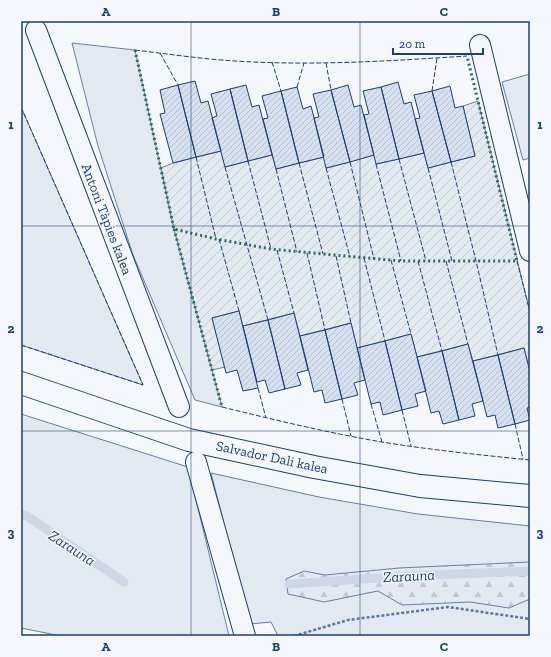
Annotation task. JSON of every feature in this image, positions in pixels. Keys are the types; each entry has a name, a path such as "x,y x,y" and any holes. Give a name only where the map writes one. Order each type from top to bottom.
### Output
{"street":[{"name":"Antoni Tàpies kalea","path":"36,30 179,407"},
{"path":"480,45 530,252"},
{"name":"Salvador Dali kalea","path":"21,383 189,440 314,467 420,486 530,496"},
{"path":"196,462 245,636"}],"path":[{"path":"294,636 348,620 448,607 522,616 530,619"}],"green space":[{"path":"72,43 135,50 174,229 222,407 195,400 133,255 98,146"},
{"path":"530,74 530,158 523,160 502,82"},
{"path":"478,101 530,312 530,372 524,348 473,361 468,344 417,357 411,334 357,348 351,323 300,336 294,313 243,326 239,311 212,318 225,367 212,370 174,229 161,168 173,163 221,151 225,167 272,155 276,169 324,157 327,168 374,155 377,164 424,153 428,168 475,156 463,106"},
{"path":"21,107 143,385 21,345"},
{"path":"21,414 188,467 229,636 61,636 21,628"},
{"path":"211,473 319,497 418,514 530,526 530,636 278,636 271,622 250,624"},
{"path":"530,562 530,599 509,608 470,602 402,605 378,591 324,602 288,594 286,579 304,571 325,575 399,568"}],"building":[{"path":"195,81 201,103 208,101 221,151 196,157 178,85"},
{"path":"398,82 404,104 411,102 424,153 399,159 381,87"},
{"path":"178,85 196,157 173,163 160,114 165,113 160,90"},
{"path":"246,85 252,107 259,105 272,155 248,161 230,89"},
{"path":"348,85 354,107 361,105 374,155 350,162 331,90"},
{"path":"450,86 455,108 463,106 475,156 451,162 432,91"},
{"path":"297,87 303,109 311,106 324,157 299,163 281,91"},
{"path":"381,87 399,159 376,164 364,115 369,114 363,91"},
{"path":"230,89 248,161 225,167 212,118 217,116 211,94"},
{"path":"331,90 350,162 326,168 314,118 319,117 313,94"},
{"path":"281,91 299,163 276,169 263,119 268,118 262,96"},
{"path":"432,91 451,162 428,168 415,119 420,118 414,95"},
{"path":"239,311 258,388 243,391 237,370 226,373 212,318"},
{"path":"294,313 308,370 297,373 301,385 285,389 268,320"},
{"path":"268,320 285,389 269,393 265,380 257,382 243,326"},
{"path":"351,323 365,380 354,383 358,395 342,399 325,330"},
{"path":"325,330 342,399 325,403 322,390 314,392 300,336"},
{"path":"411,334 426,391 415,394 418,406 402,410 385,341"},
{"path":"385,341 402,410 383,415 380,402 371,404 357,348"},
{"path":"468,344 483,401 472,404 475,416 459,420 442,351"},
{"path":"524,348 530,372 530,407 527,408 530,420 515,424 498,355"},
{"path":"442,351 459,420 443,424 439,411 431,413 417,357"},
{"path":"498,355 515,424 498,428 495,415 487,417 473,361"}],"waterway":[{"name":"Zarauna","path":"21,514 27,516 124,582"},
{"name":"Zarauna","path":"289,584 407,576 530,571"}],"hedge":[{"path":"135,50 174,229 216,239 271,249 323,254 401,261 517,261 467,56"},
{"path":"174,229 222,407"}],"fence":[{"path":"135,50 223,60 293,63 380,61 467,56"},
{"path":"160,53 178,85"},
{"path":"432,91 437,58"},
{"path":"272,62 281,91"},
{"path":"297,87 304,63"},
{"path":"326,63 331,90"},
{"path":"21,107 143,385 21,345"},
{"path":"196,157 216,239"},
{"path":"399,159 426,261"},
{"path":"248,161 271,249"},
{"path":"350,162 374,259"},
{"path":"451,162 498,355"},
{"path":"299,163 323,254"},
{"path":"376,164 401,261"},
{"path":"225,167 268,320"},
{"path":"326,168 350,257"},
{"path":"428,168 452,261"},
{"path":"276,169 297,252"},
{"path":"219,239 239,311"},
{"path":"277,250 294,313"},
{"path":"307,253 325,330"},
{"path":"336,256 351,323"},
{"path":"364,258 385,341"},
{"path":"391,260 411,334"},
{"path":"418,261 442,351"},
{"path":"446,261 468,344"},
{"path":"517,261 530,312"},
{"path":"258,388 266,418"},
{"path":"342,399 351,436"},
{"path":"371,404 382,442"},
{"path":"222,407 382,442 437,450 530,460"},
{"path":"402,410 411,446"},
{"path":"515,424 523,459"}]}
